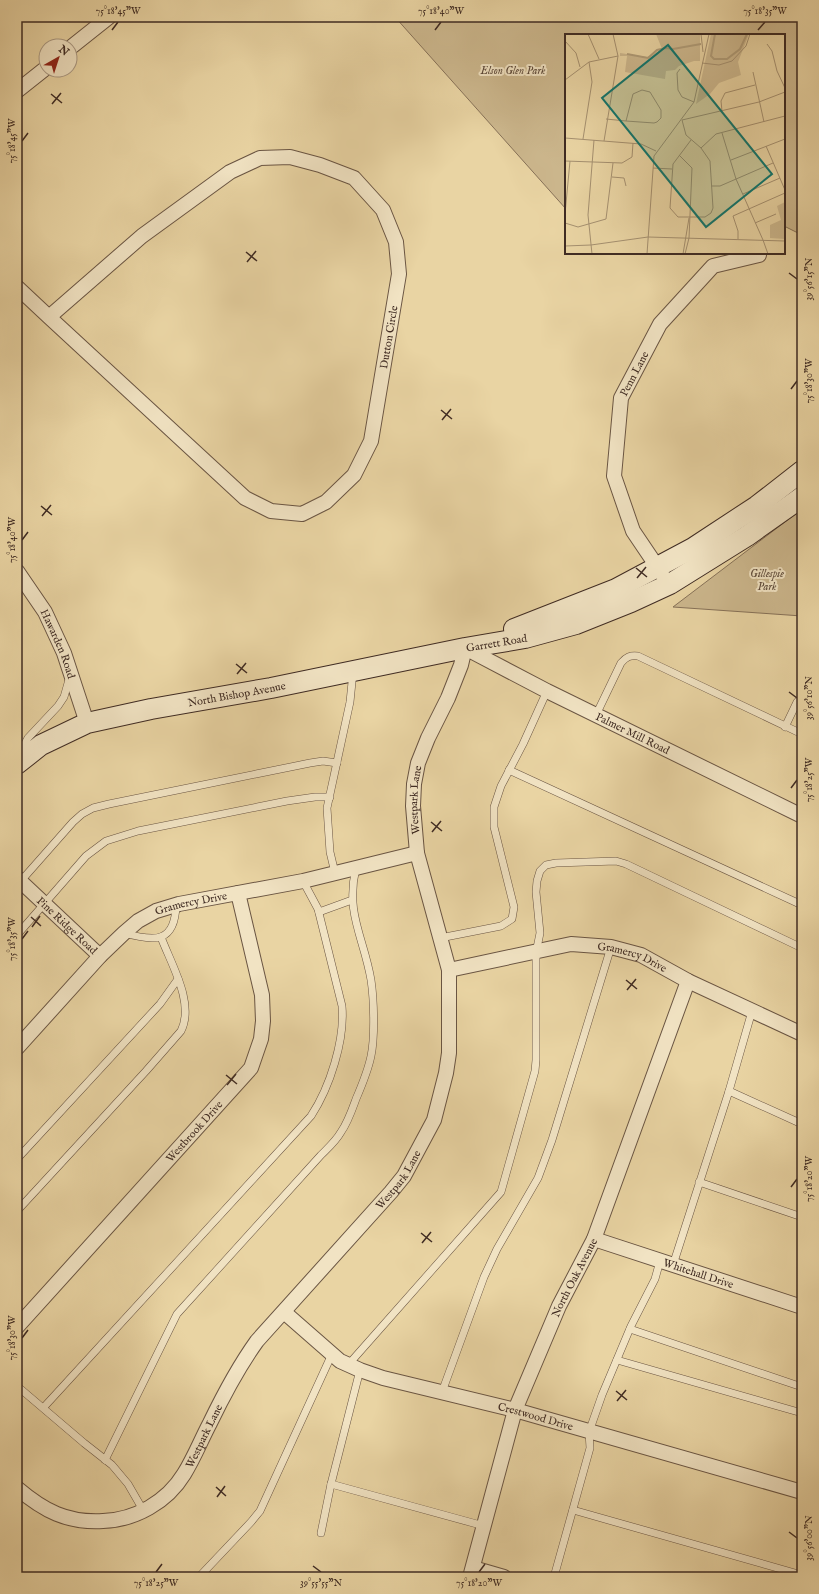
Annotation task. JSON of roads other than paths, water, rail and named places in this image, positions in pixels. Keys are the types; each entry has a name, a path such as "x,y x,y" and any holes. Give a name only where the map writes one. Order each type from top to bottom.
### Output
{"main road":[{"name":"Garrett Road","path":"465,648 616,589 693,548 757,506 802,471"},
{"name":"Garrett Road","path":"465,648 526,638 576,624 631,602 670,584 747,536 802,497"},
{"name":"North Bishop Avenue","path":"17,764 41,745 87,723 151,709 271,688 465,648"}],"street":[{"path":"78,42 109,17"},
{"path":"17,91 38,74"},
{"name":"Dutton Circle","path":"17,287 49,317 245,498 271,511 302,514 326,502 354,475 371,441 399,274 396,242 383,210 354,178 320,165 290,157 260,158 230,172 142,236 49,317"},
{"name":"Penn Lane","path":"670,584 633,531 614,476 621,398 660,324 713,266 759,255"},
{"name":"Hawarden Road","path":"17,571 45,612 64,653 87,723"},
{"name":"Palmer Mill Road","path":"465,648 547,691 802,816"},
{"name":"Westpark Lane","path":"17,1488 30,1499 51,1511 70,1519 90,1522 125,1518 158,1502 184,1475 228,1387 246,1356 257,1341 404,1176 434,1120 446,1073 449,1053 449,970 417,853 413,806 414,784 418,763 428,738 448,698 461,665 465,648"},
{"name":"Gramercy Drive","path":"17,1048 100,956 124,932 138,921 156,911 176,905 303,881 417,853"},
{"name":"Pine Ridge Road","path":"18,882 100,956"},
{"name":"Westbrook Drive","path":"17,1327 251,1068 261,1039 263,1021 262,995 238,893"},
{"name":"Gramercy Drive","path":"449,970 536,950 570,944 611,947 641,955 688,981 802,1034"},
{"name":"North Oak Avenue","path":"472,1573 515,1410 559,1306 594,1240 688,981"},
{"name":"Whitehall Drive","path":"594,1240 802,1307"},
{"name":"Crestwood Drive","path":"284,1312 332,1354 354,1368 383,1378 515,1410 802,1492"},
{"path":"472,1573 504,1577"}],"lane":[{"path":"596,715 621,663 626,657 632,655 638,656 802,734"},
{"path":"335,873 328,830 327,808 350,702 353,671"},
{"path":"17,759 28,738 58,706 64,697 71,674"},
{"path":"440,938 502,926 512,919 514,907 494,827 494,807 501,786 547,691"},
{"path":"785,727 797,702 802,697"},
{"path":"18,882 73,822 82,814 93,808 132,798 310,763 323,761 337,764"},
{"path":"510,770 802,905"},
{"path":"17,935 86,856 106,841 116,837 287,800 330,797"},
{"path":"321,1533 354,1368 501,1192 535,1071 536,950 540,933 536,892 540,871 546,865 616,862 646,872 802,948"},
{"path":"105,1460 177,1314 341,1133 348,1119 367,1072 371,1056 373,1037 371,980 354,917 352,900 353,880 356,868"},
{"path":"44,1407 311,1116 327,1089 342,1034 342,1006 319,912 303,881"},
{"path":"319,912 352,900"},
{"path":"124,932 151,939 161,937 172,928 176,919 176,905"},
{"path":"17,1211 146,1071 181,1031 185,1024 185,1002 178,979 161,937"},
{"path":"442,1392 493,1256 538,1178 552,1140 611,947"},
{"path":"17,1159 160,1004 178,979"},
{"path":"554,1577 590,1448 589,1432 602,1395 630,1329 655,1279 666,1263 699,1182 729,1091 752,1011"},
{"path":"729,1091 802,1124"},
{"path":"699,1182 802,1217"},
{"path":"630,1329 802,1387"},
{"path":"198,1577 260,1511 332,1354"},
{"path":"617,1360 802,1413"},
{"path":"17,1386 112,1465 128,1484 143,1510"},
{"path":"331,1484 484,1526"},
{"path":"573,1510 802,1575"}],"waterway":[{"path":"799,17 802,21"}],"park label":[{"name":"Elson Glen Park","path":"513,70"},
{"name":"Gillespie Park","path":"767,579"}]}
